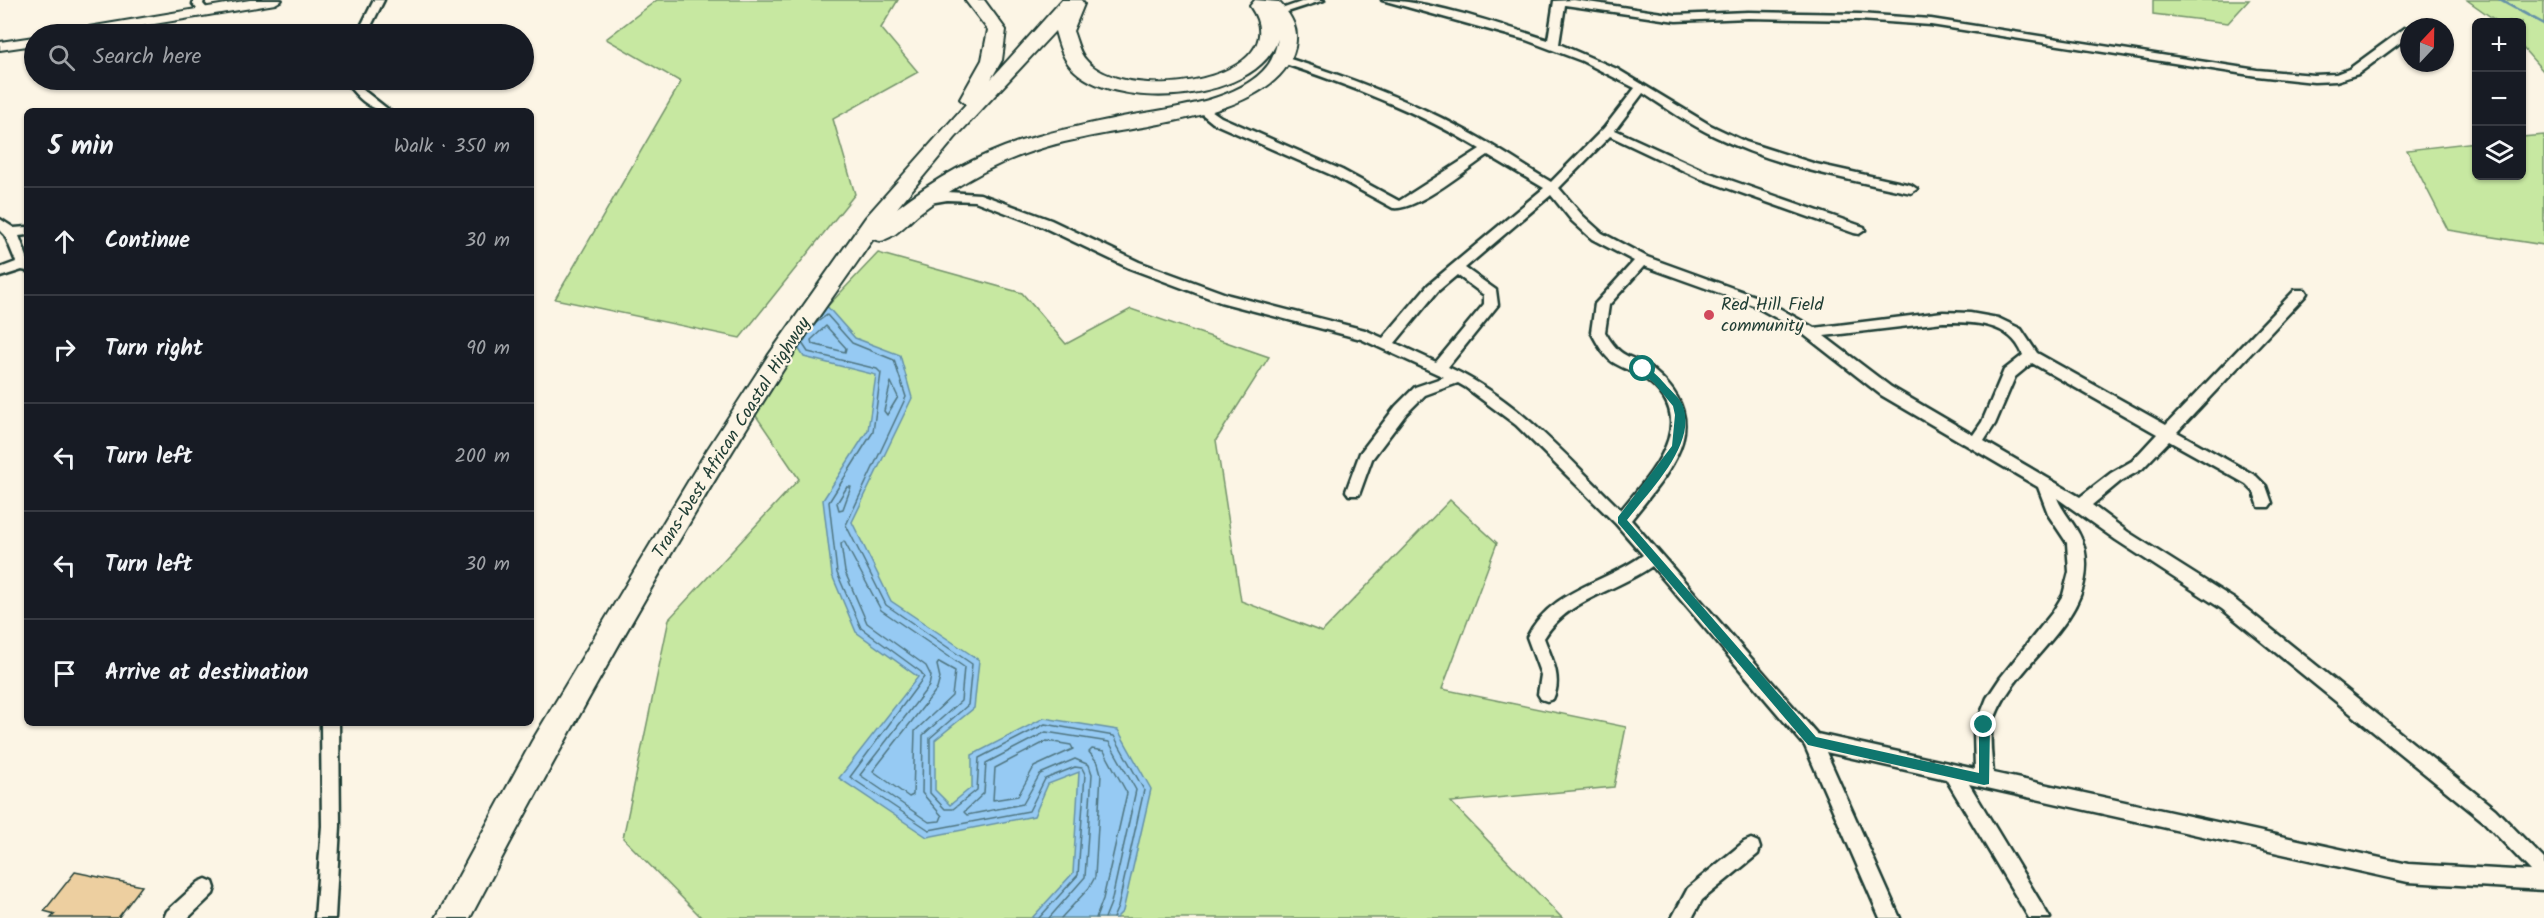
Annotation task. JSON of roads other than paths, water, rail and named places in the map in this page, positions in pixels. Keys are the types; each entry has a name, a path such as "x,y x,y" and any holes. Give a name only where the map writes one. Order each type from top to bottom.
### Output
{"highway":[{"path":"948,134 992,60 997,30 991,19 974,0"},
{"name":"Trans-West African Coastal Highway","path":"452,918 543,750 716,457 776,362 874,222 948,134 1003,78 1072,0"},
{"path":"1078,0 1064,31 1073,57 1084,70 1126,87 1161,90 1222,81 1245,69 1262,53 1271,34 1267,14 1268,3"},
{"path":"836,275 902,214 958,175 1019,149 1088,130 1201,108 1246,92 1268,77 1284,60 1288,30 1268,3"}],"street":[{"path":"117,24 202,6 275,0"},
{"path":"367,24 379,0"},
{"path":"1268,3 1319,0"},
{"path":"1387,0 1474,20 1553,46 1613,71 1716,133 1795,164 1911,189"},
{"path":"1553,46 1559,1 1677,18 1758,15 1931,22 2233,69 2304,77 2342,76 2365,65 2400,37"},
{"path":"0,46 24,42"},
{"path":"1284,60 1345,80 1458,131 1552,188 1577,218 1597,236 1642,260 1758,302 1812,333 1886,391 2081,505 2122,536 2228,604 2489,814 2544,872"},
{"path":"1386,344 1433,288 1552,188 1608,131 1642,87"},
{"path":"357,90 380,108"},
{"path":"1201,108 1217,120 1338,173 1393,204 1410,201 1487,150"},
{"path":"1608,131 1703,175 1860,230"},
{"path":"921,201 946,195 976,197 1046,223 1134,265 1225,299 1365,335 1470,383 1521,421 1622,520 1812,741 1890,918"},
{"path":"0,224 11,233 24,264"},
{"path":"11,233 24,231"},
{"path":"1622,520 1677,447 1680,415 1678,405 1657,380 1643,369 1614,355 1598,332 1602,304 1642,260"},
{"path":"0,273 24,266"},
{"path":"1439,368 1491,305 1491,293 1458,269"},
{"path":"2081,505 2116,477 2137,465 2300,294"},
{"path":"1812,333 1881,321 1938,317 1998,324 2014,331 2023,340 2031,356 2251,480 2261,490 2264,503"},
{"path":"1974,444 1988,424 2009,374 2031,356"},
{"path":"1354,491 1365,457 1401,410 1420,391 1457,378"},
{"path":"1984,780 1984,725 2003,686 2038,646 2067,604 2077,567 2075,545 2056,515 2045,486"},
{"path":"1547,694 1549,675 1535,637 1544,620 1574,596 1619,579 1653,556"},
{"path":"325,918 331,826 330,726"},
{"path":"1812,741 2408,873 2544,881"},
{"path":"1952,772 2040,918"},
{"path":"1682,918 1695,894 1751,848"},
{"path":"174,918 206,888"}],"water":[{"path":"825,304 855,338 900,355 912,398 852,522 891,601 979,660 974,708 935,740 935,790 950,805 972,787 972,755 1044,718 1118,730 1151,789 1123,911 1116,918 1032,918 1073,873 1079,772 1048,784 1034,816 927,837 839,778 918,677 856,632 832,575 823,500 868,430 876,375 804,357 793,340"}],"waterway":[{"path":"2500,0 2544,24"}],"place":[{"name":"Red Hill Field community","path":"1709,315"}]}
